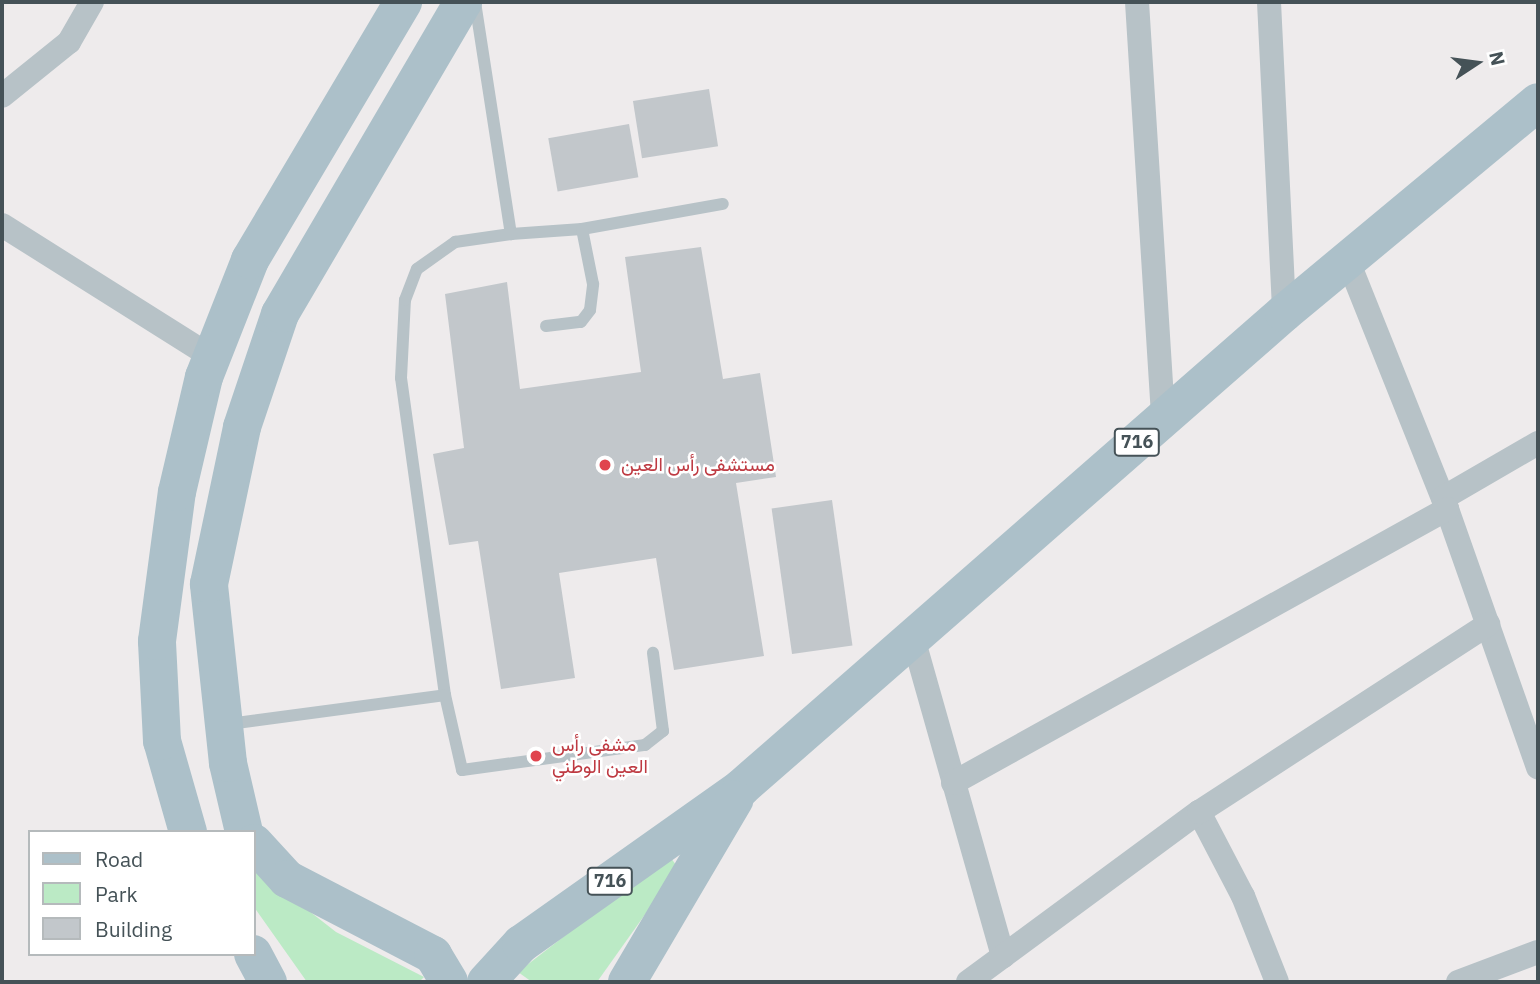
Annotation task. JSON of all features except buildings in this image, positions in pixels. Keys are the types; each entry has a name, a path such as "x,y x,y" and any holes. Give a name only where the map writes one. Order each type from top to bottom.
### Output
{"main road":[{"path":"187,830 162,741 157,641 177,492 212,357 250,260 403,2"},
{"path":"244,830 223,725 209,584 242,427 280,314 464,2"},
{"name":"716","path":"486,982 521,944 741,788 1284,313 1538,102"},
{"name":"716","path":"637,975 741,788"},
{"path":"256,845 287,879 433,955 449,982"},
{"path":"254,956 268,982"}],"street":[{"path":"2,96 69,42 92,2"},
{"path":"1137,2 1163,419"},
{"path":"1269,2 1284,313"},
{"path":"2,225 212,357"},
{"path":"1348,261 1445,504 1538,767"},
{"path":"953,783 1445,504 1538,443"},
{"path":"968,982 1199,812 1488,624"},
{"path":"913,638 1003,957"},
{"path":"1199,812 1243,896 1278,982"},
{"path":"1458,982 1538,952"}],"lane":[{"path":"475,2 511,234"},
{"path":"653,653 663,731 645,744 462,770 445,695 401,378 405,300 417,269 455,242 511,234 582,229 723,204"},
{"path":"547,326 581,322 590,310 593,284 582,229"},
{"path":"223,725 445,695"}],"green space":[{"path":"669,855 678,868 597,982 532,982 518,972"},
{"path":"256,870 336,932 424,977 419,982 307,982 256,910"}],"place":[{"name":"مستشفى رأس العين","path":"605,465"},
{"name":"مشفى رأس العين الوطني","path":"536,756"}]}
